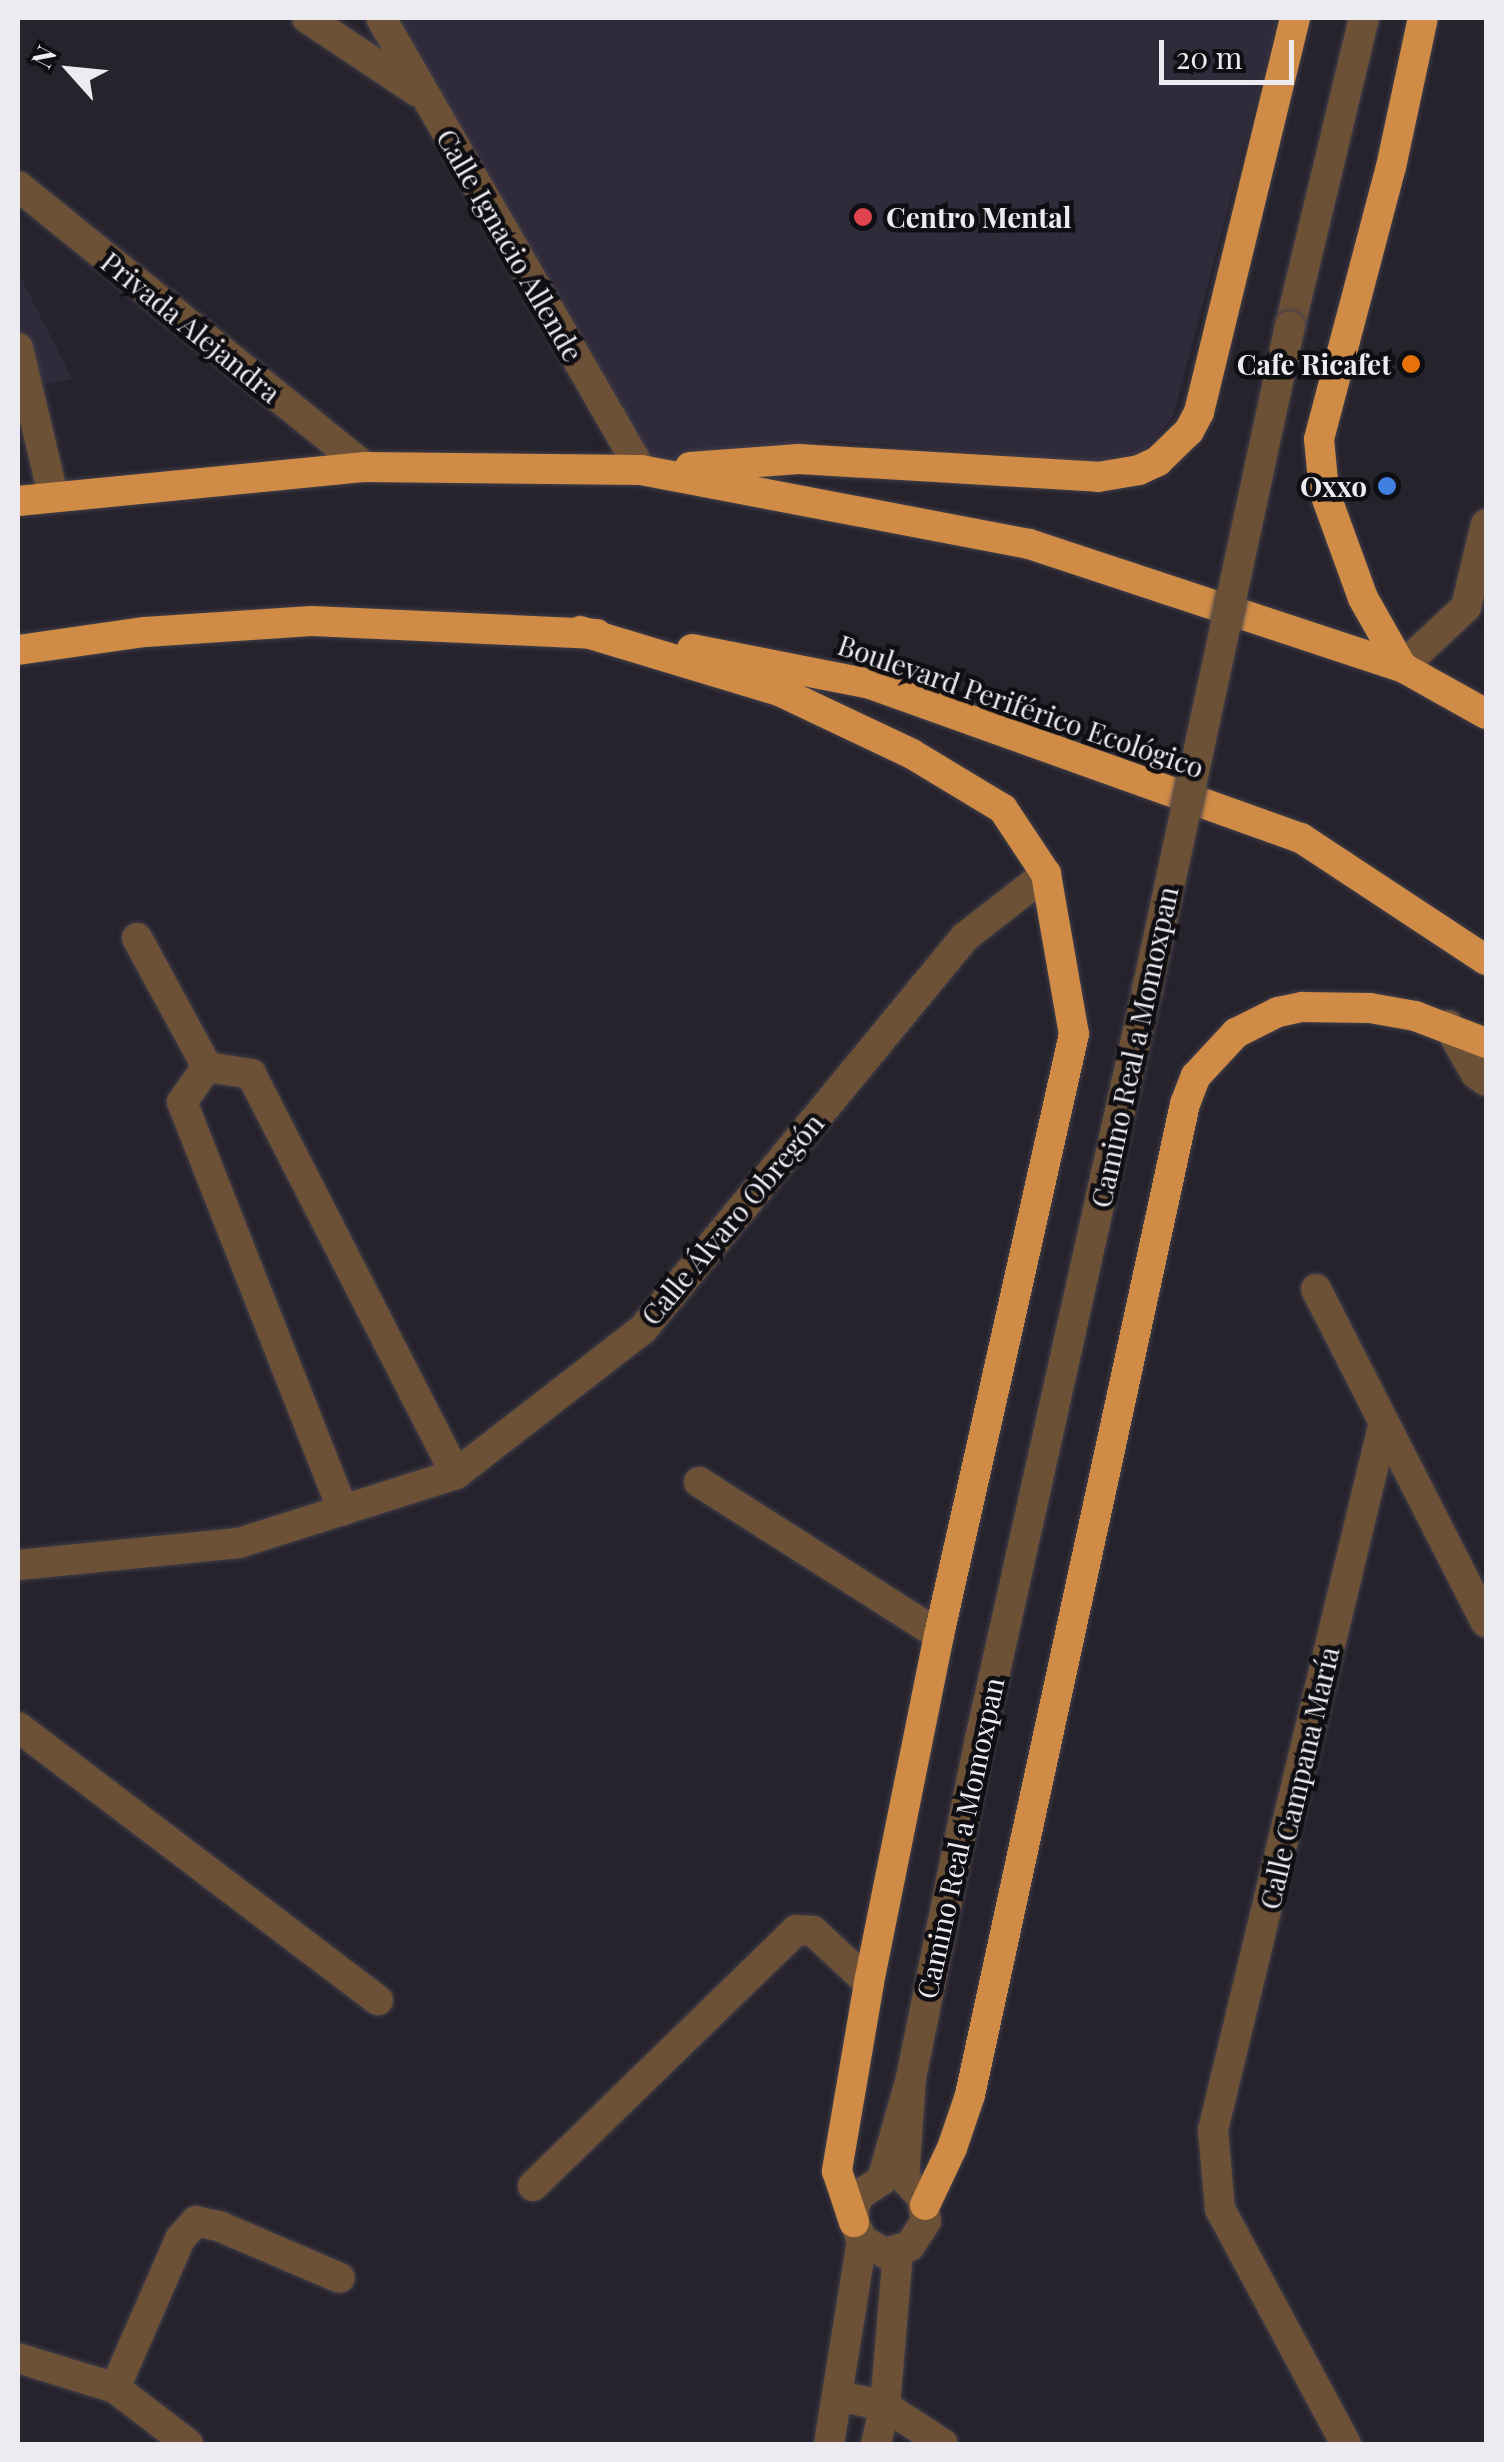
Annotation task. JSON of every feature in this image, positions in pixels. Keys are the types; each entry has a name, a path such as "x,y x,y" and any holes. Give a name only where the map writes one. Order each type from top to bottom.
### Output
{"highway":[{"path":"18,501 53,494 365,467 641,470 799,459 1098,477 1140,470 1158,461 1189,430 1198,412 1296,18"},
{"path":"1402,667 1362,598 1324,492 1319,439 1390,168 1423,18"},
{"path":"641,470 1030,544 1402,667 1486,714"},
{"name":"Boulevard Periférico Ecológico","path":"18,650 145,632 312,621 580,632 764,660 870,684 1301,838 1486,960"},
{"path":"580,632 779,691 912,754 1003,809 1046,874 1074,1034 939,1635 868,1983 837,2171 858,2231"},
{"path":"925,2205 952,2148 970,2095 1185,1104 1196,1076 1236,1033 1278,1012 1370,1008 1448,1026 1486,1043"}],"street":[{"path":"306,18 424,96"},
{"name":"Calle Ignacio Allende","path":"382,18 641,470"},
{"name":"Camino Real a Momoxpan","path":"829,2444 839,2396 860,2194 882,2180 911,2078 980,1739 1148,990 1290,326 1364,18"},
{"name":"Privada Alejandra","path":"18,186 365,467"},
{"path":"19,365 53,494"},
{"path":"1402,667 1466,607 1486,524"},
{"name":"Calle Álvaro Obregón","path":"18,1564 239,1543 456,1474 642,1329 965,936 1046,874"},
{"path":"138,938 207,1067"},
{"path":"1448,1026 1476,1074 1486,1081"},
{"path":"207,1067 251,1074 456,1474"},
{"path":"207,1067 182,1102 343,1510"},
{"path":"1316,1289 1486,1622"},
{"name":"Calle Campana María","path":"1346,2444 1220,2208 1214,2130 1383,1426"},
{"path":"699,1482 939,1635"},
{"path":"18,1727 378,2000"},
{"path":"534,2186 796,1930 813,1931 868,1983"},
{"name":"Camino Real a Momoxpan","path":"911,2078 904,2178 925,2205"},
{"path":"858,2231 873,2249 898,2252 922,2234 925,2205"},
{"path":"115,2388 180,2239 196,2221 221,2226 340,2278"},
{"path":"876,2444 884,2406 898,2252"},
{"path":"18,2358 115,2388 188,2444"},
{"path":"839,2396 884,2406 940,2442"}],"shaded area":[{"name":"Centro Mental","path":"387,18 1278,18 1173,417 1142,452 1093,462 825,440 641,470"},
{"path":"18,272 72,379 18,390"}],"place":[{"name":"Centro Mental","path":"863,217"},
{"name":"Cafe Ricafet","path":"1411,364"},
{"name":"Oxxo","path":"1387,486"}]}
